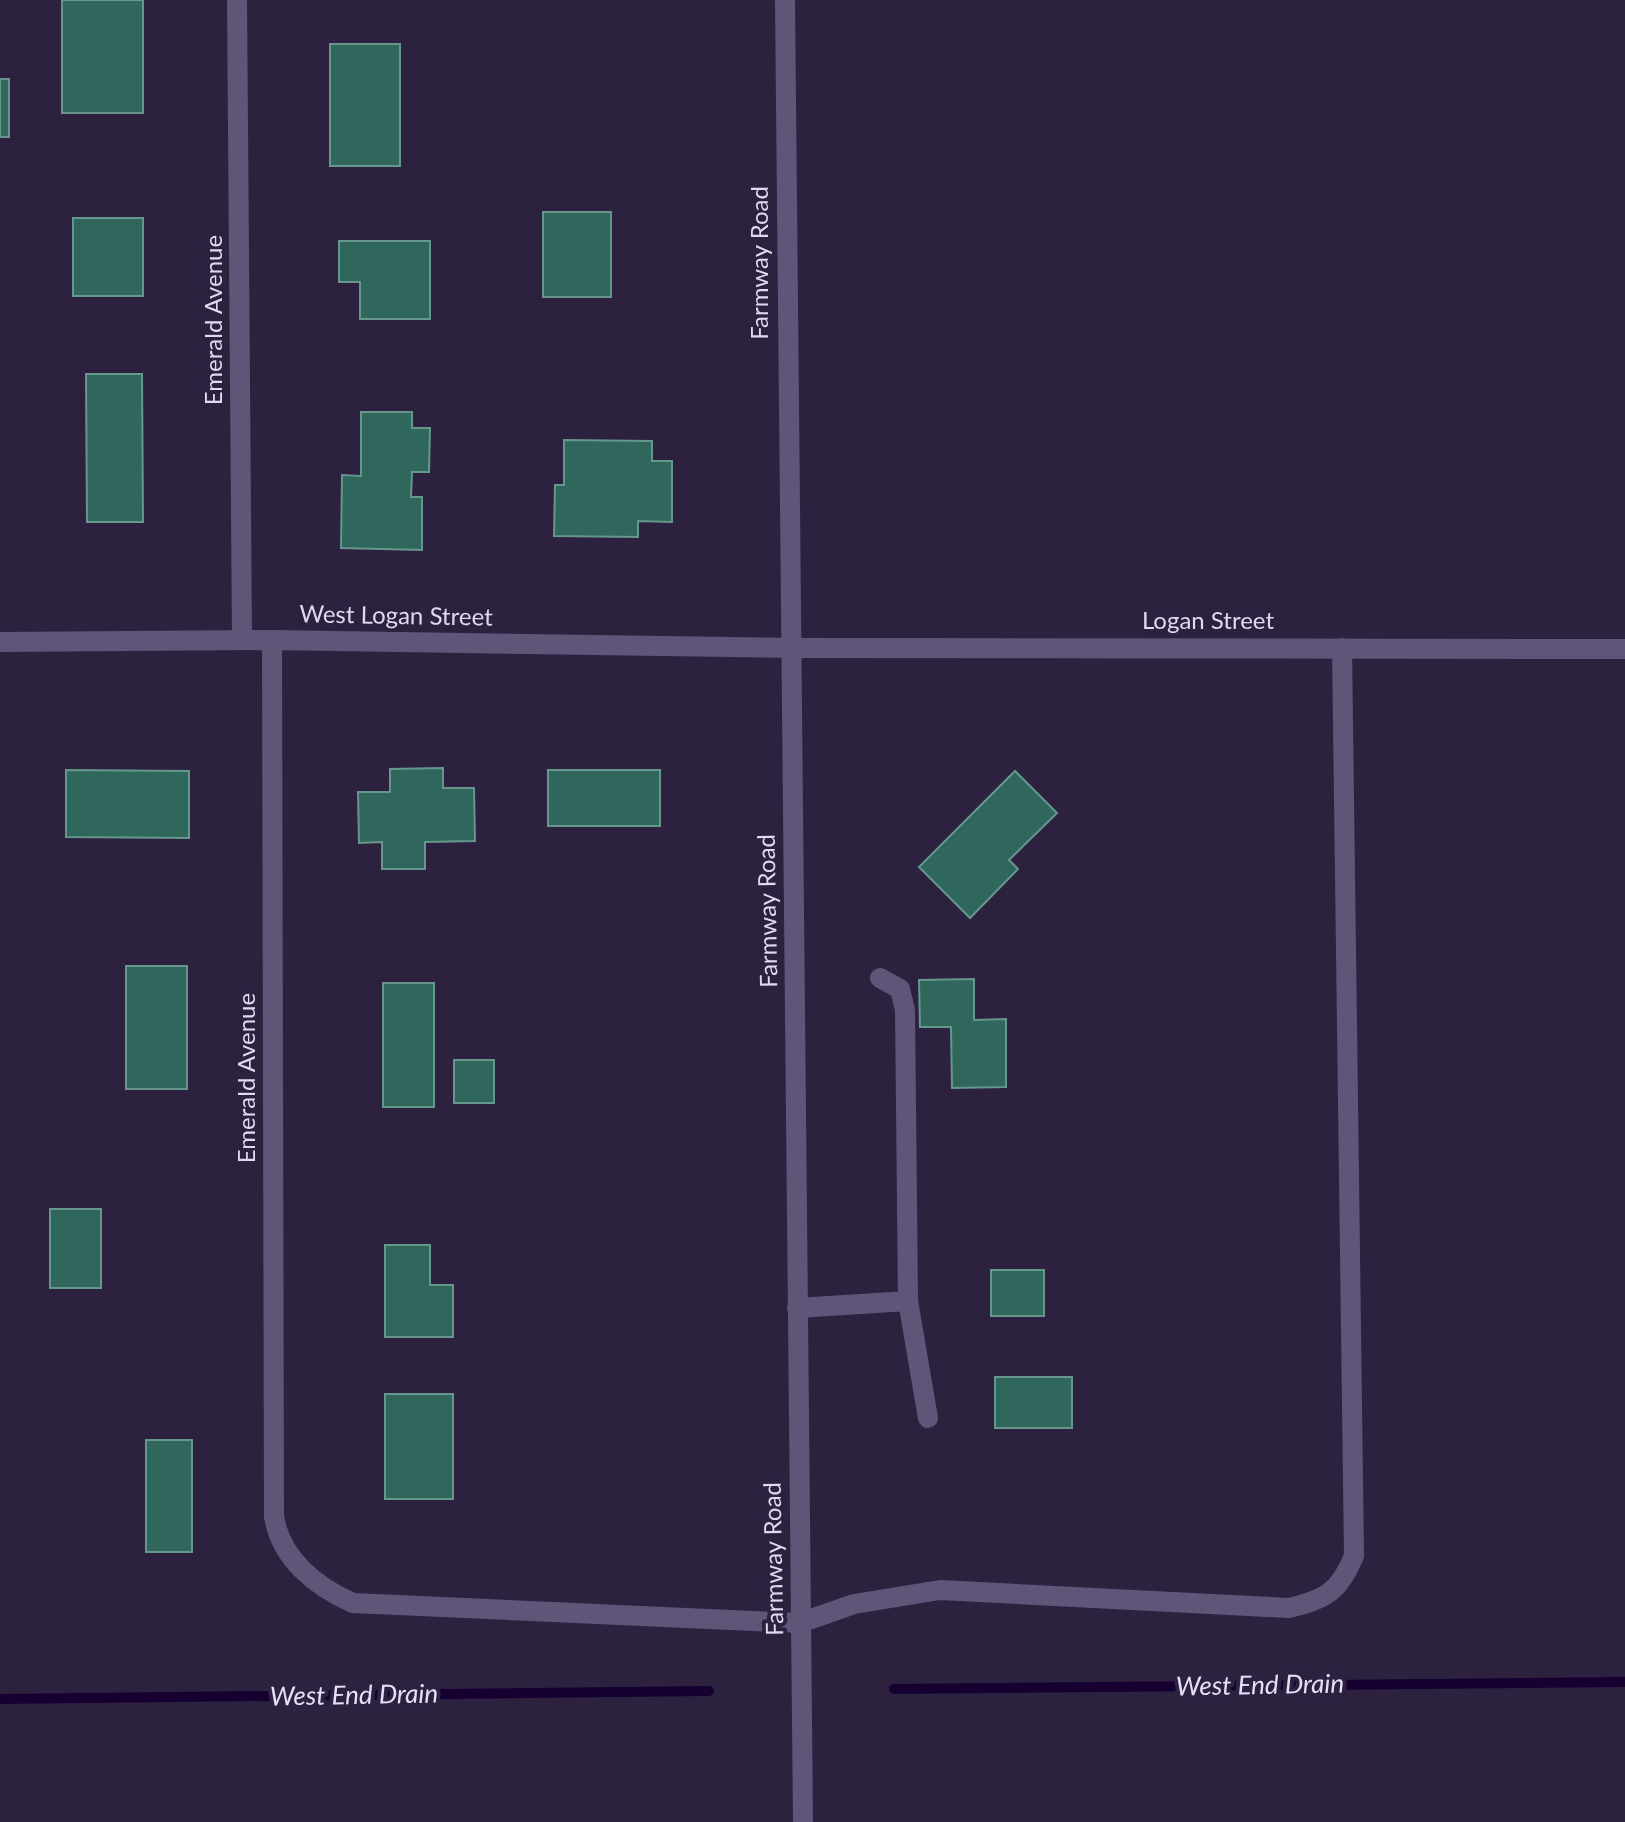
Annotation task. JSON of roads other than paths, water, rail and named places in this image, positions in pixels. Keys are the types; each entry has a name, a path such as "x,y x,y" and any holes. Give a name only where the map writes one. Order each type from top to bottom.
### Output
{"street":[{"name":"Emerald Avenue","path":"237,0 242,640"},
{"name":"Farmway Road","path":"785,0 803,1822"},
{"name":"Emerald Avenue","path":"272,640 274,1516 277,1539 299,1566 328,1592 353,1603 800,1623"},
{"name":"West Logan Street","path":"0,642 272,640 791,648"},
{"name":"Logan Street","path":"791,648 1625,649"},
{"path":"800,1623 854,1604 940,1590 1289,1608 1319,1601 1343,1583 1354,1556 1342,648"},
{"path":"880,978 900,989 905,1010 908,1301 928,1418"},
{"path":"797,1308 908,1301"}],"waterway":[{"name":"West End Drain","path":"894,1689 1625,1682"},
{"name":"West End Drain","path":"0,1699 709,1691"}]}
